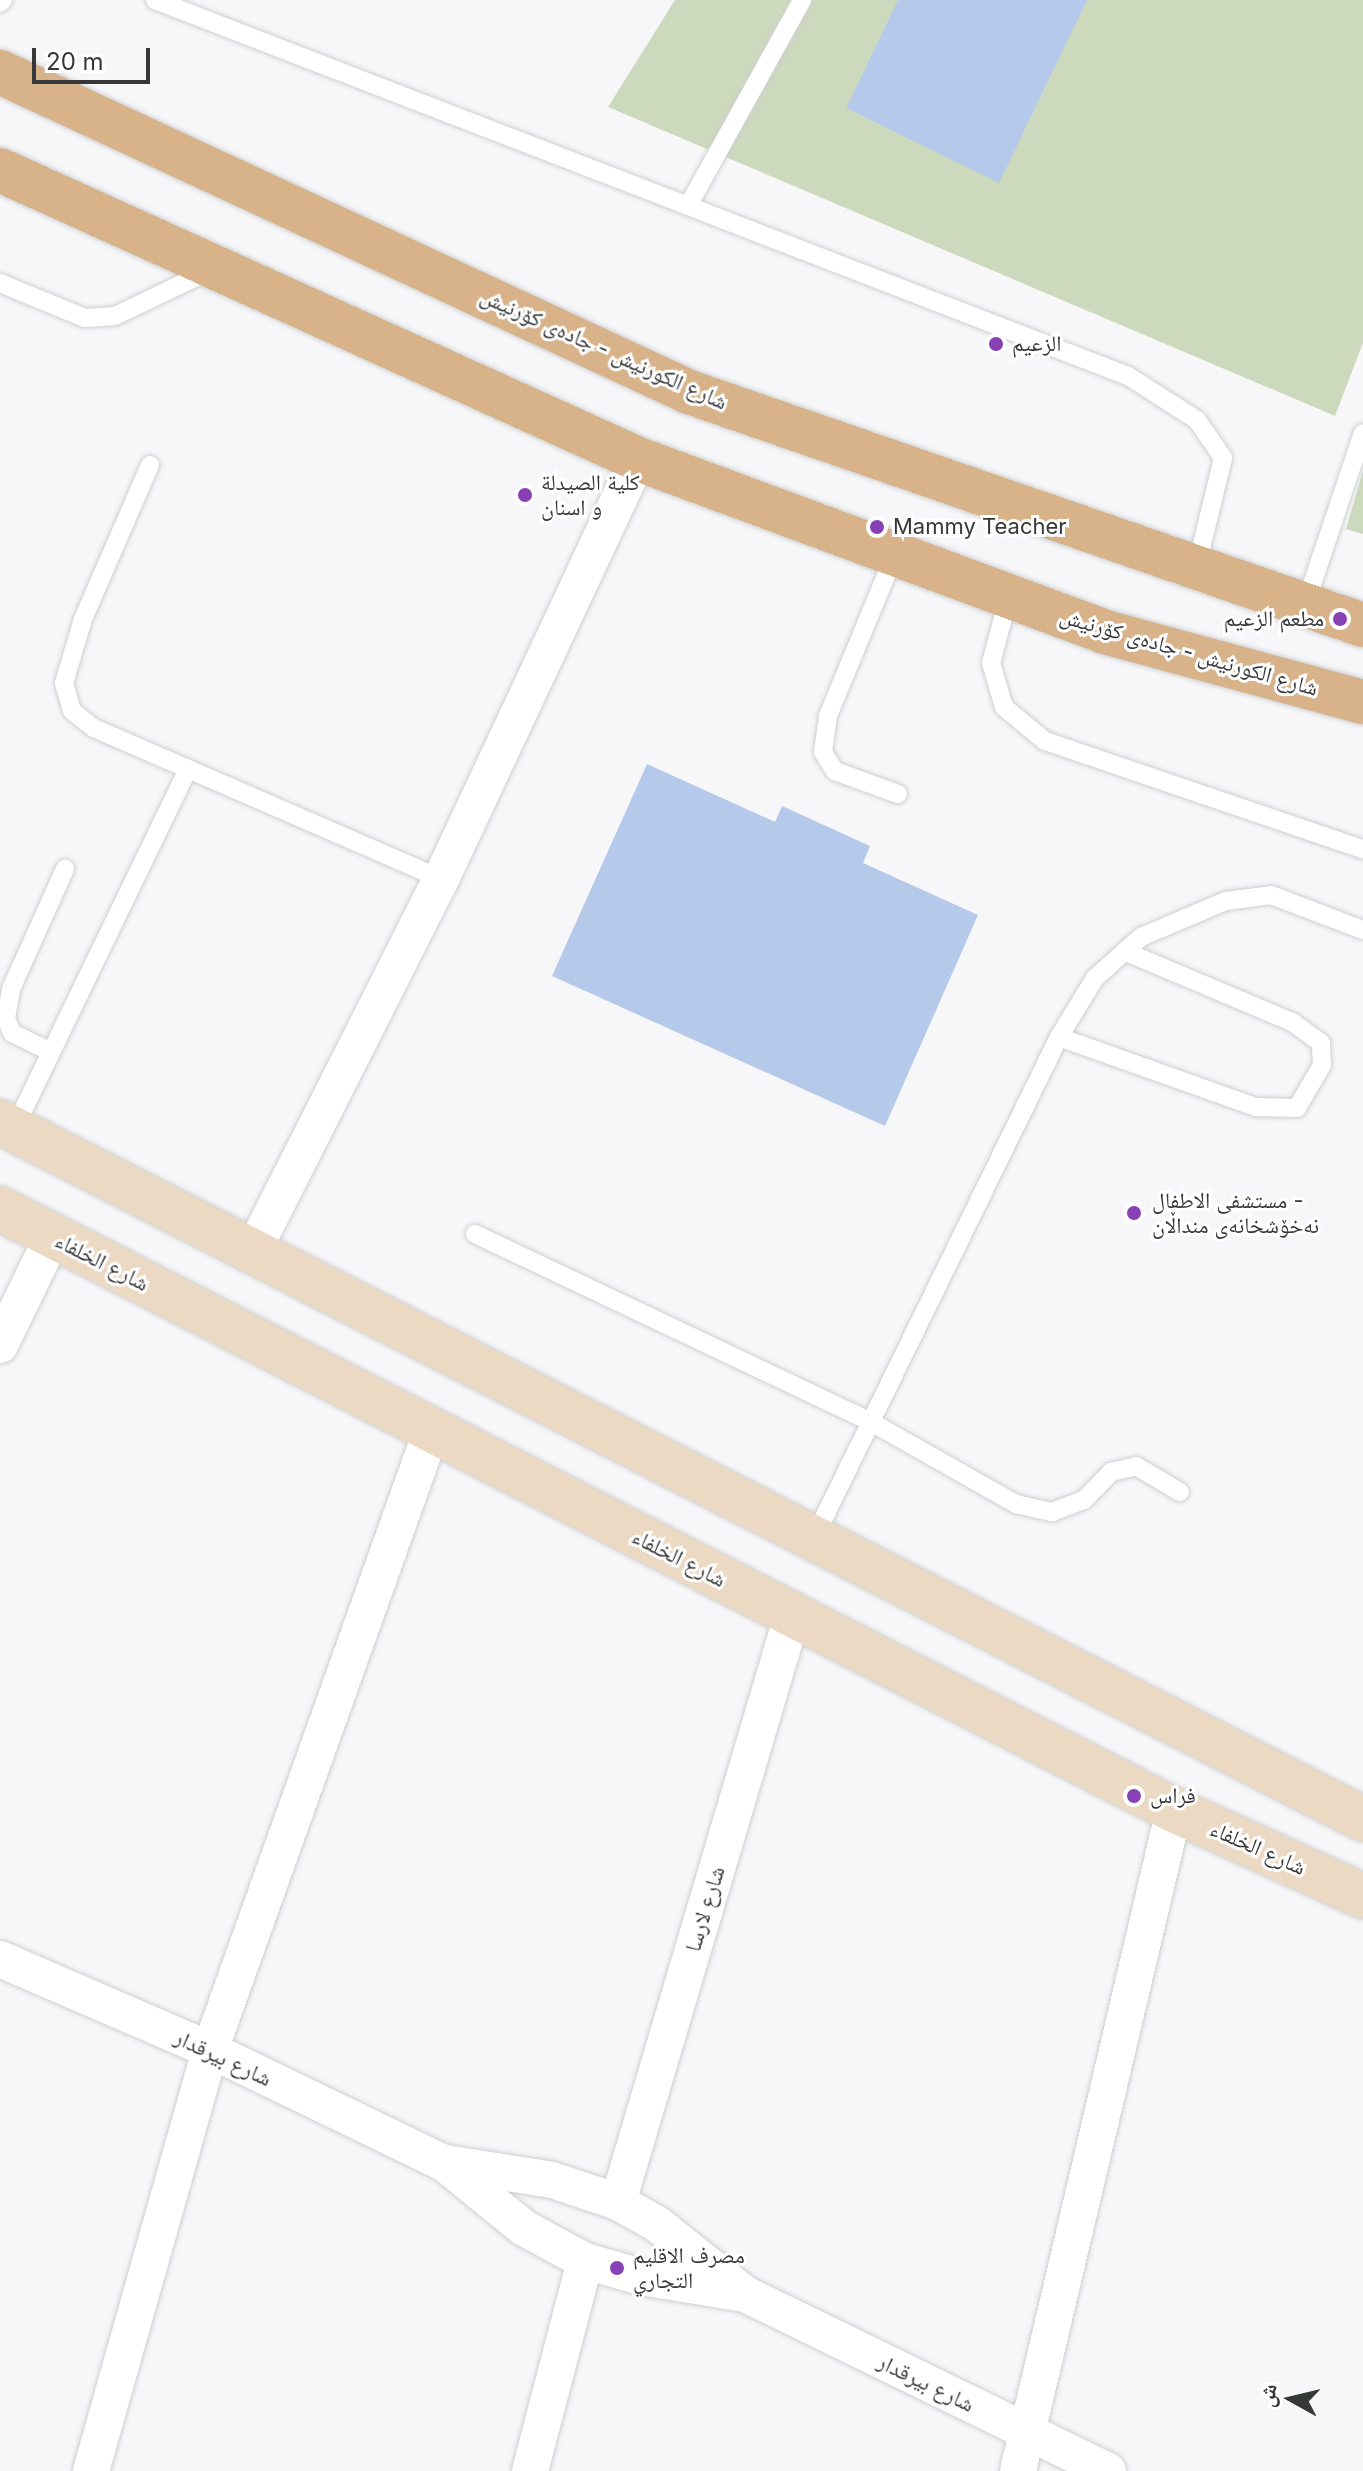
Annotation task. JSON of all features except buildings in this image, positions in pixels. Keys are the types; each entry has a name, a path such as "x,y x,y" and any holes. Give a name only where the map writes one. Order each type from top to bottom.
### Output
{"main road":[{"name":"شارع الكورنيش - جادەی کۆرنیش","path":"0,72 689,392 1196,569 1306,602 1363,625"},
{"name":"شارع الكورنيش - جادەی کۆرنیش","path":"0,170 638,459 1105,632 1363,702"}],"street":[{"path":"254,1249 441,879 638,459"},
{"path":"7,1125 1363,1819"},
{"name":"شارع الخلفاء","path":"0,1209 1174,1810 1363,1896"},
{"path":"0,1345 53,1236"},
{"path":"91,2471 210,2050 431,1432"},
{"name":"شارع لارسا","path":"618,2202 792,1616"},
{"path":"1018,2471 1174,1810"},
{"name":"شارع بيرقدار","path":"0,1959 210,2050 444,2163 524,2228 585,2261 641,2277 745,2294"},
{"name":"شارع بيرقدار","path":"444,2163 552,2180 618,2202 657,2224 745,2294 1108,2471"},
{"path":"530,2471 585,2261"}],"lane":[{"path":"155,0 1128,376 1197,420 1223,458 1196,569"},
{"path":"688,206 802,0"},
{"path":"0,283 85,318 115,316 216,268"},
{"path":"1306,602 1363,433"},
{"path":"150,465 83,619 64,683 72,711 94,728 441,879"},
{"path":"895,554 828,716 823,752 835,771 898,794"},
{"path":"1009,596 991,663 1004,707 1045,741 1363,849"},
{"path":"7,1125 51,1052 188,769"},
{"path":"51,1052 12,1033 6,1018 11,989 65,869"},
{"path":"815,1536 1059,1037 1095,978 1141,937 1226,901 1271,895 1363,930"},
{"path":"1059,1037 1256,1107 1297,1108 1322,1065 1321,1043 1292,1022 1126,952"},
{"path":"475,1234 871,1422 1016,1504 1052,1512 1084,1500 1111,1472 1136,1466 1180,1492"}],"green space":[{"path":"675,0 1363,0 1363,343 1335,416 608,107"},
{"path":"1363,471 1363,534 1346,529"}],"place":[{"name":"الزعيم","path":"996,344"},
{"name":"كلية الصيدلة و اسنان","path":"525,495"},
{"name":"Mammy Teacher","path":"877,527"},
{"name":"مطعم الزعيم","path":"1340,619"},
{"name":"مستشفى الاطفال - نەخۆشخانەی منداڵان","path":"1134,1213"},
{"name":"فراس","path":"1134,1796"},
{"name":"مصرف الاقليم التجاري","path":"617,2268"}]}
